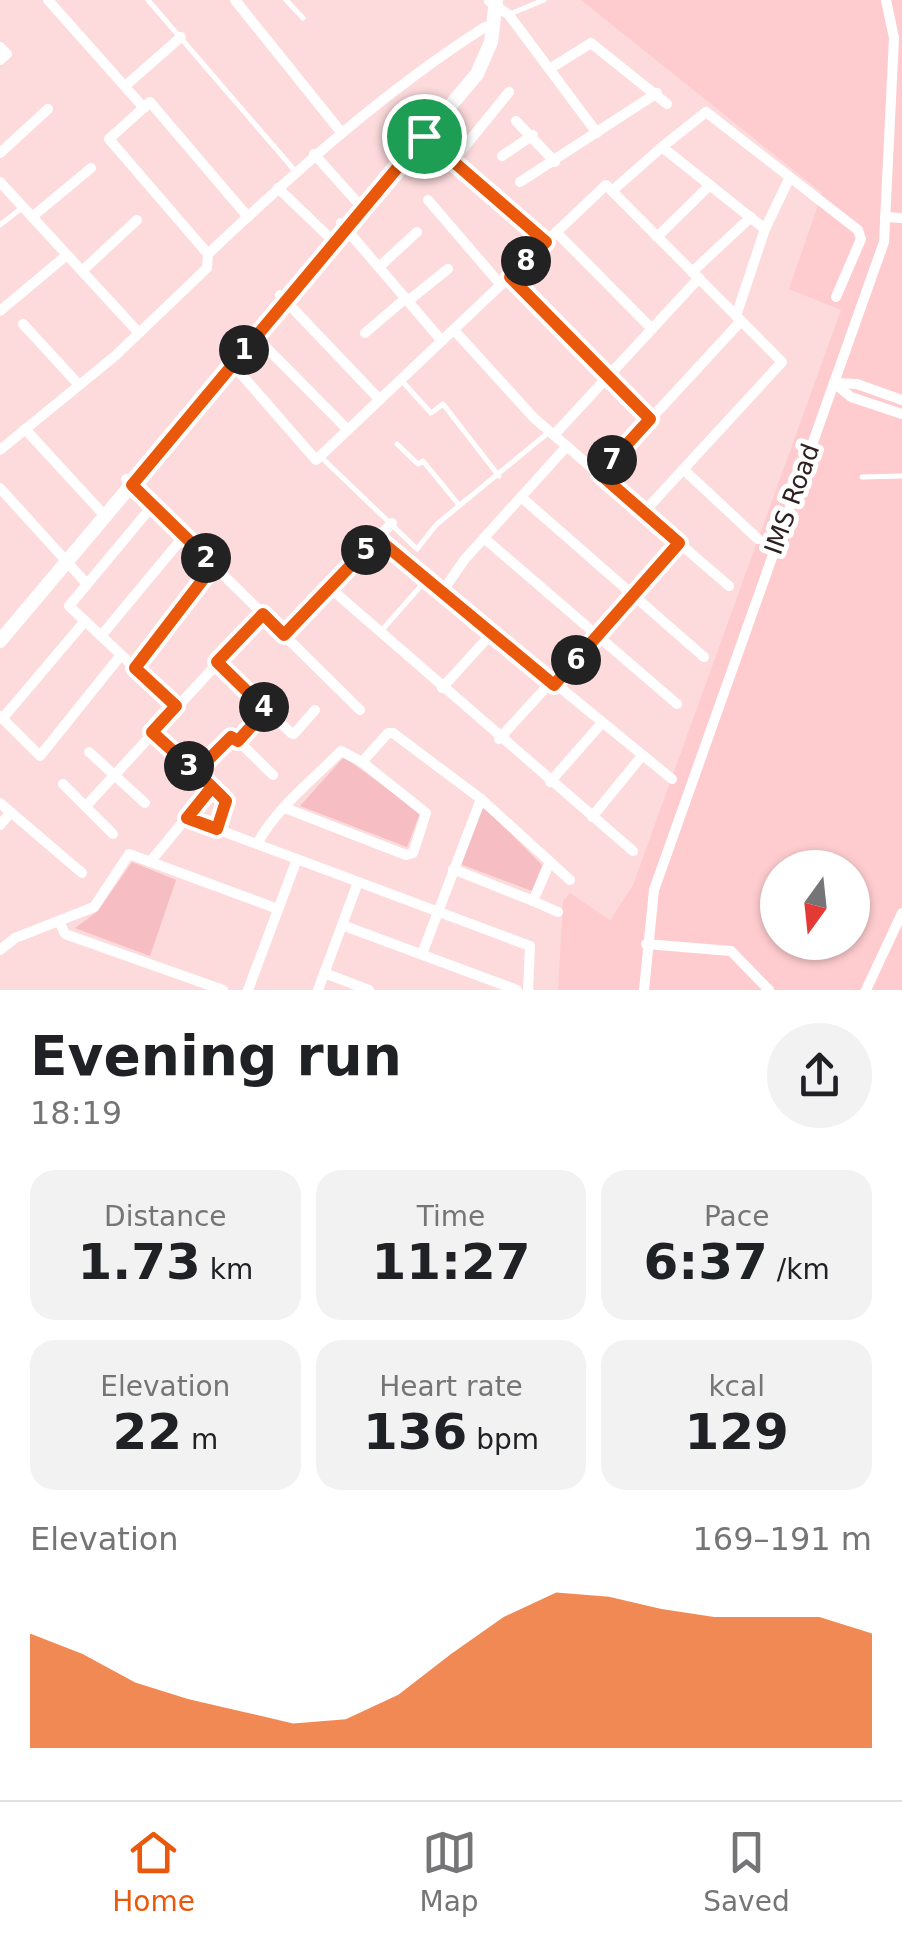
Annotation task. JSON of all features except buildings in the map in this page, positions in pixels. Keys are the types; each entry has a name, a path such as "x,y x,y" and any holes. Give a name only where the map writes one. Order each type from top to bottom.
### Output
{"street":[{"path":"48,0 144,108"},
{"path":"235,0 341,132"},
{"name":"IMS Road","path":"644,990 654,890 884,242 894,38 886,0"},
{"path":"492,1 509,14 598,133"},
{"path":"1,634 421,134 472,66 492,1"},
{"path":"283,298 329,237 344,226 358,203 477,74 491,42 492,1"},
{"path":"1,448 139,333 207,268 208,254 314,154 427,64 486,27"},
{"path":"124,86 181,37"},
{"path":"551,68 591,43 667,104"},
{"path":"0,46 6,54 0,60"},
{"path":"453,161 509,92"},
{"path":"520,182 656,94"},
{"path":"208,254 110,139 150,102 248,217"},
{"path":"0,153 48,110"},
{"path":"612,191 706,112 858,230 861,239 836,298"},
{"path":"516,121 554,162"},
{"path":"421,134 546,242"},
{"path":"502,156 533,135"},
{"path":"662,147 765,229"},
{"path":"314,154 358,203"},
{"path":"888,157 902,158"},
{"path":"32,218 91,168"},
{"path":"600,474 738,318 765,229 789,178"},
{"path":"0,182 139,333"},
{"path":"230,361 316,460 606,185 782,362 644,512"},
{"path":"657,236 710,185"},
{"path":"278,188 329,237"},
{"path":"428,200 505,281 650,419"},
{"path":"552,433 607,378 750,217"},
{"path":"885,217 902,218"},
{"path":"82,271 137,220"},
{"path":"344,226 442,342"},
{"path":"380,267 417,232"},
{"path":"556,232 652,328"},
{"path":"0,312 67,255"},
{"path":"365,333 448,269"},
{"path":"283,298 380,400"},
{"path":"23,324 80,385"},
{"path":"454,330 552,433 729,586"},
{"path":"253,334 348,430"},
{"path":"834,383 857,384 902,400"},
{"path":"834,383 852,398 902,414"},
{"path":"25,429 102,514"},
{"path":"442,592 484,538 567,446"},
{"path":"684,469 758,539"},
{"path":"129,482 360,710"},
{"path":"0,488 87,584"},
{"path":"521,497 704,656"},
{"path":"152,505 69,606 176,706"},
{"path":"284,635 392,522"},
{"path":"101,636 184,536"},
{"path":"377,538 641,757 672,778"},
{"path":"484,538 677,704"},
{"path":"498,739 598,636 679,543"},
{"path":"135,668 214,565"},
{"path":"330,588 498,739 633,851"},
{"path":"86,806 263,614"},
{"path":"85,621 1,717 40,756 121,656"},
{"path":"442,688 492,634"},
{"path":"217,662 294,734 315,710"},
{"path":"238,741 266,710"},
{"path":"550,782 601,724"},
{"path":"152,732 226,801 217,829"},
{"path":"362,762 388,733 393,733 482,799 570,880"},
{"path":"196,772 231,737 272,775"},
{"path":"257,844 285,808 341,751 362,762 426,813 412,853 406,855 285,808"},
{"path":"89,752 145,802"},
{"path":"592,817 641,757"},
{"path":"62,784 113,834"},
{"path":"150,862 212,787"},
{"path":"422,954 482,799"},
{"path":"0,802 82,872"},
{"path":"0,825 11,812"},
{"path":"187,818 530,946 528,990"},
{"path":"0,950 15,938 94,907 129,854 278,909"},
{"path":"248,990 297,859"},
{"path":"533,901 549,864"},
{"path":"453,869 558,912"},
{"path":"318,990 358,882"},
{"path":"866,990 902,913"},
{"path":"59,921 65,934 223,990"},
{"path":"342,925 518,990"},
{"path":"646,944 731,951 769,990"},
{"path":"324,973 369,990"}],"lane":[{"path":"148,0 296,172"},
{"path":"286,0 302,18"},
{"path":"509,14 544,0"},
{"path":"0,225 23,207"},
{"path":"401,380 431,413 443,404 499,476"},
{"path":"320,456 392,522 416,550 459,506 552,433"},
{"path":"397,444 418,464 423,460 459,506"},
{"path":"862,477 902,476"},
{"path":"380,632 427,579"}],"shaded area":[{"path":"581,0 902,0 902,990 558,990 563,901 570,893 610,920 633,885 841,310 789,289 822,193"},
{"path":"344,757 420,813 407,847 300,806"},
{"path":"483,806 542,865 532,891 460,864"},
{"path":"132,862 176,880 150,956 75,928 98,911"}],"route":[{"path":"424,136 132,485 214,565 135,668 176,706 152,732 196,772 212,787 226,801 225,814 217,829 187,818 212,787 198,774 196,772 231,737 238,741 266,710 217,662 263,614 284,635 377,538 554,685 679,543 600,474 650,419 510,277 546,242 424,136"}]}
